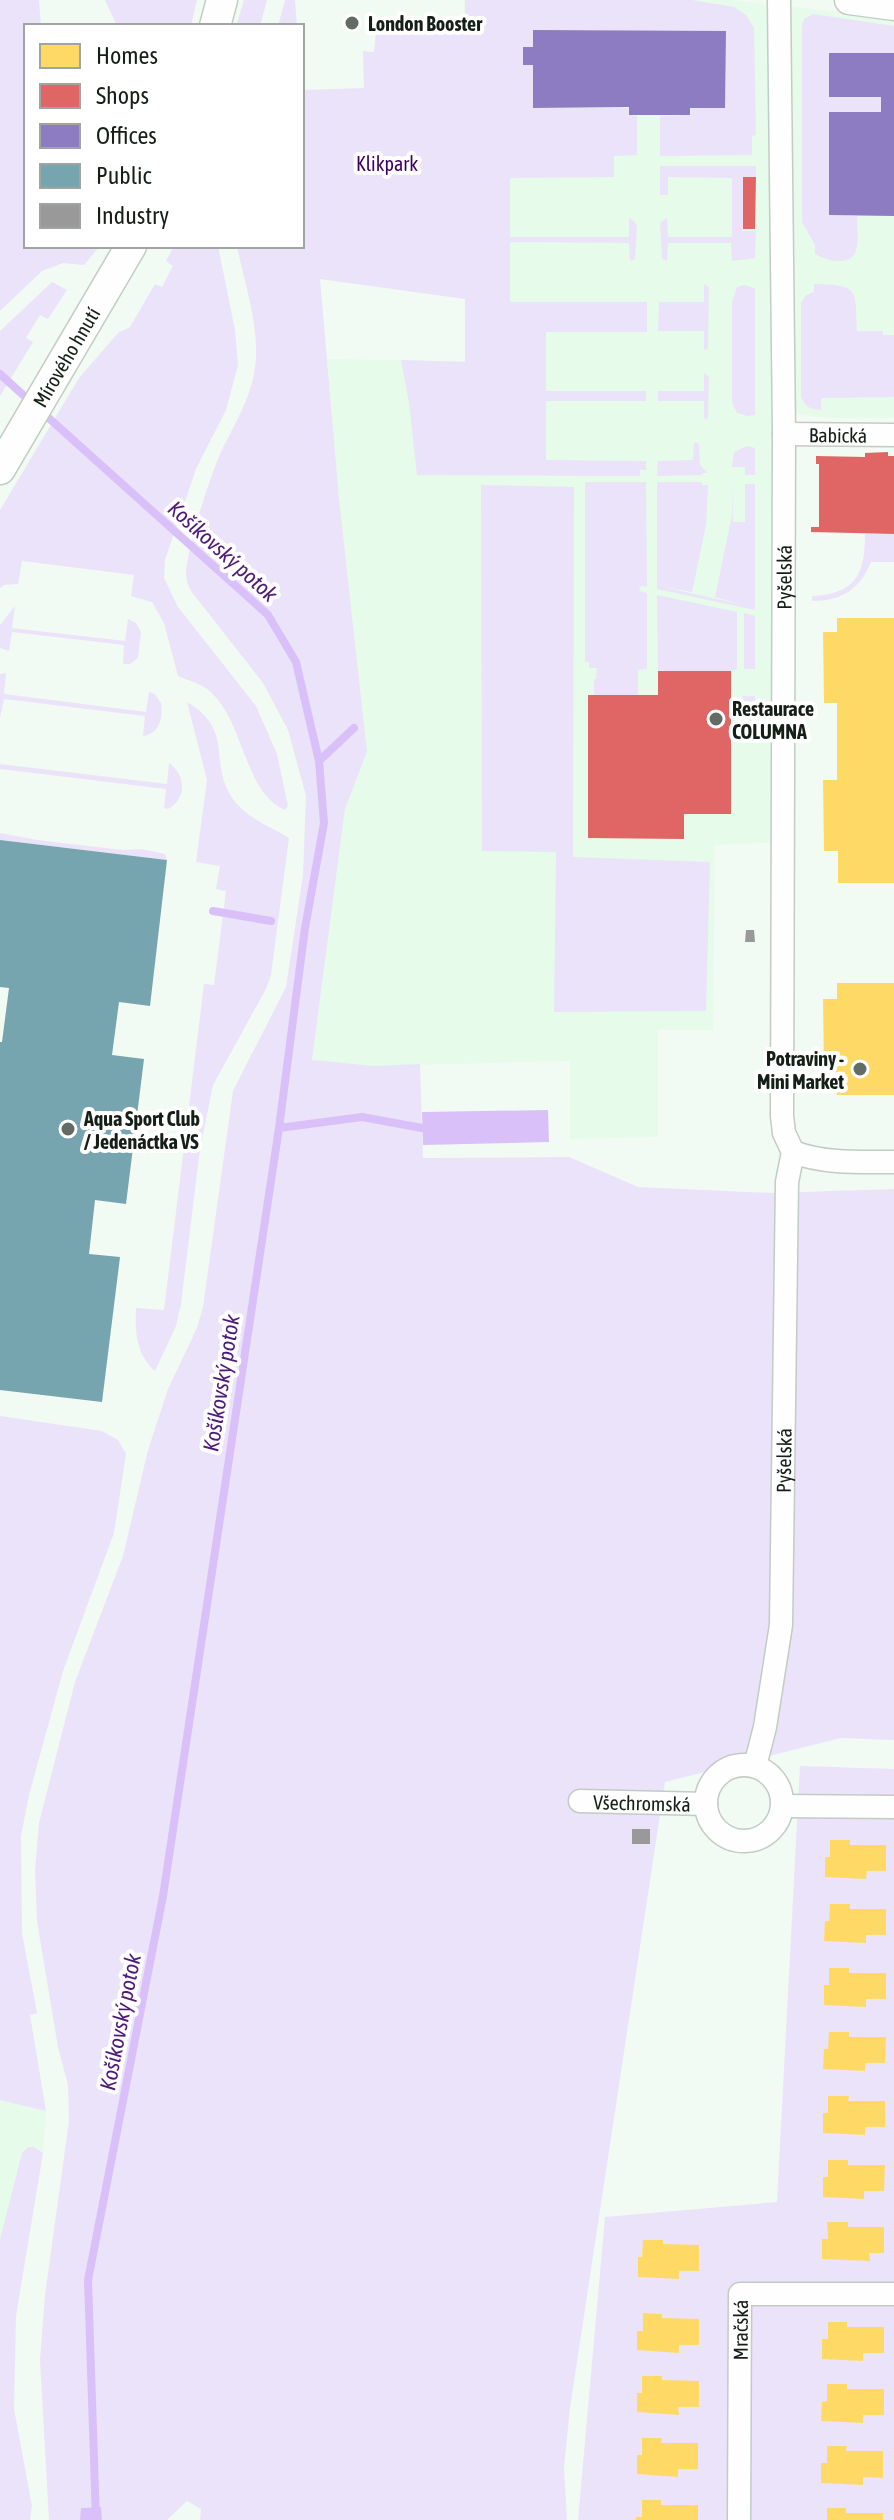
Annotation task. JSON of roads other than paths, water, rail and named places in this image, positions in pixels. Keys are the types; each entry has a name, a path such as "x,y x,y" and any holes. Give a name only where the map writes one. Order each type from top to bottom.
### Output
{"main road":[{"path":"216,24 222,0"},
{"name":"Mírového hnutí","path":"0,469 130,248"}],"street":[{"name":"Pyšelská","path":"755,1766 765,1727 781,1625 787,1182 793,1152 784,1133 782,1116 784,434 779,0"},
{"path":"849,0 894,6"},
{"name":"Babická","path":"784,434 894,435"},
{"path":"793,1152 810,1159 827,1161 894,1162"},
{"name":"Všechromská","path":"755,1766 735,1766 717,1776 711,1784 706,1804 719,1832 727,1838 748,1841 767,1834 775,1827 783,1806"},
{"path":"755,1766 772,1776 778,1785 783,1806 894,1807"},
{"name":"Všechromská","path":"580,1801 706,1804"},
{"name":"Mračská","path":"739,2520 740,2294 894,2294"}],"waterway":[{"name":"Košíkovský potok","path":"0,374 32,403"},
{"name":"Košíkovský potok","path":"42,412 268,615 296,662 319,761 324,823 305,928 279,1128 163,1896 88,2280 96,2520"},
{"path":"319,761 354,728"},
{"path":"213,911 271,921"},
{"path":"279,1128 362,1117 422,1128"}],"place":[{"name":"London Booster","path":"352,23"},
{"name":"Restaurace COLUMNA","path":"716,719"},
{"name":"Potraviny - Mini Market","path":"860,1069"},
{"name":"Aqua Sport Club / Jedenáctka VS","path":"68,1129"}],"park label":[{"name":"Klikpark","path":"387,163"}]}
